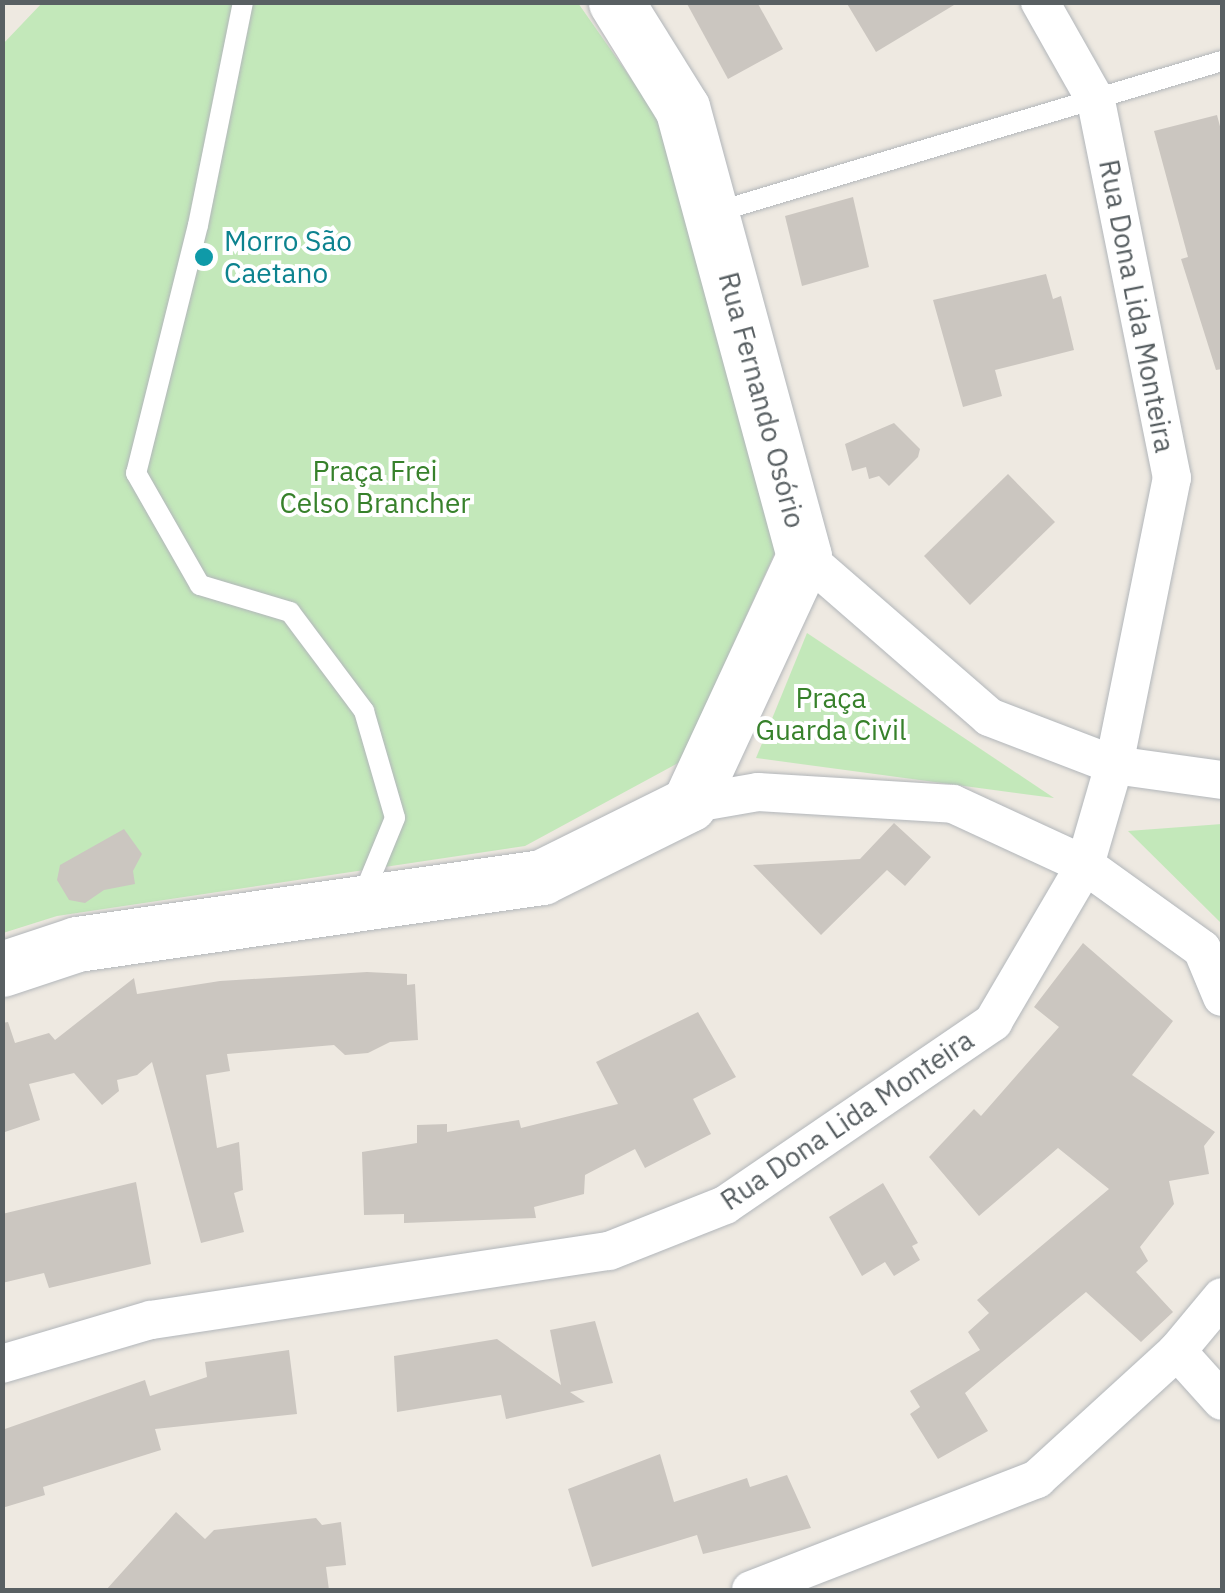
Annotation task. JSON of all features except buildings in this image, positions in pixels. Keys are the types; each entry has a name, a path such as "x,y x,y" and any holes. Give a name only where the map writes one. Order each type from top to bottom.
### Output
{"street":[{"name":"Rua Fernando Osório","path":"616,2 682,108 804,556 689,804"},
{"name":"Rua Dona Lida Monteira","path":"2,1364 152,1320 608,1250 725,1205 993,1022 1084,865 1114,765 1172,478 1096,101 1040,2"},
{"path":"804,556 988,718 1114,765 1222,780"},
{"path":"2,968 77,944 542,877 689,804 758,792 952,804 1084,865 1202,949 1222,997"},
{"path":"751,1590 1037,1478 1176,1351 1222,1297"},
{"path":"1176,1351 1222,1401"}],"lane":[{"path":"243,2 198,225 136,473 200,585 290,612 364,711 395,818 360,903"},
{"path":"712,214 1222,61"}],"green space":[{"name":"Praça Frei Celso Brancher","path":"42,3 578,3 658,117 778,546 680,762 525,846 57,916 3,933 2,45"},
{"name":"Praça Guarda Civil","path":"807,633 1054,798 756,758"},
{"path":"1222,824 1222,924 1128,831"}],"place":[{"name":"Morro São Caetano","path":"204,257"}]}
